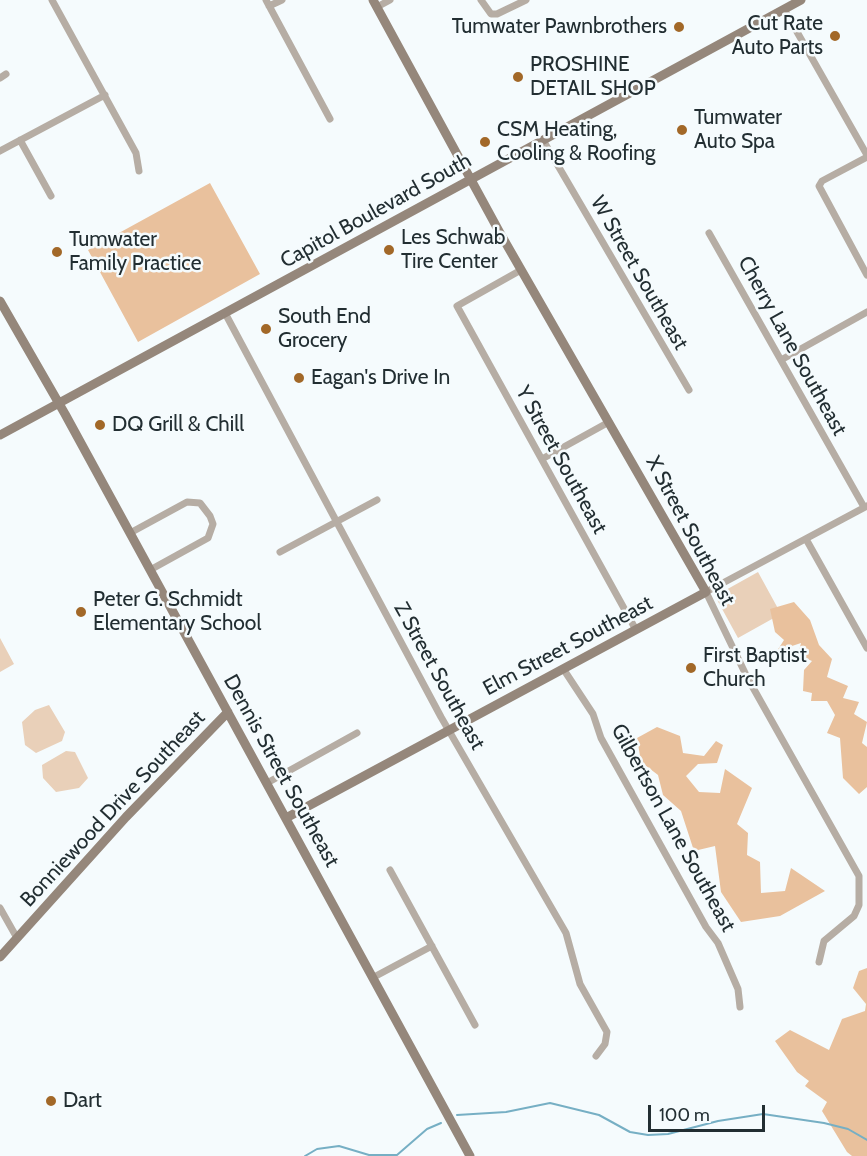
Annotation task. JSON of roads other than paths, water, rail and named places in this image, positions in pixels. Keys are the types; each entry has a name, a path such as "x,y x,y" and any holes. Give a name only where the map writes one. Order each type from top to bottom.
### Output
{"street":[{"path":"52,0 136,153 139,171"},
{"path":"282,0 268,3 330,119"},
{"path":"375,3 390,0"},
{"path":"481,0 491,14 503,13 526,0"},
{"name":"Capitol Boulevard South","path":"0,435 801,0"},
{"name":"X Street Southeast","path":"375,3 470,180 706,592 747,677 856,868 859,876 859,905 854,916 824,941 819,962"},
{"path":"784,9 867,156 819,186 867,275"},
{"path":"0,151 105,95"},
{"path":"20,140 51,196"},
{"name":"W Street Southeast","path":"543,140 689,390"},
{"name":"Cherry Lane Southeast","path":"709,233 865,507"},
{"name":"Y Street Southeast","path":"521,270 457,306 636,630"},
{"name":"Dennis Street Southeast","path":"0,301 59,403 470,1156"},
{"path":"781,360 867,312"},
{"name":"Z Street Southeast","path":"225,314 334,522 449,730 566,933 580,984 607,1032 605,1044 596,1056"},
{"path":"542,459 609,422"},
{"path":"280,552 377,500"},
{"path":"130,533 187,502 200,503 210,516 213,524 208,538 150,570"},
{"name":"Elm Street Southeast","path":"286,818 865,507"},
{"path":"806,538 867,648"},
{"name":"Gilbertson Lane Southeast","path":"564,670 593,714 607,748 706,927 718,943 738,989 740,1007"},
{"name":"Bonniewood Drive Southeast","path":"0,957 126,817 228,712"},
{"path":"267,783 357,733"},
{"path":"390,870 475,1025"},
{"path":"0,908 17,938"},
{"path":"374,977 432,946"}],"waterway":[{"path":"457,1115 506,1112 550,1103 599,1115 630,1132 648,1135 668,1134 718,1121 763,1114 824,1123 848,1129 867,1140"},
{"path":"305,1156 317,1149 339,1146 369,1155 397,1155 427,1129 441,1123"}],"place":[{"name":"Tumwater Pawnbrothers","path":"679,27"},
{"name":"Cut Rate Auto Parts","path":"835,36"},
{"name":"PROSHINE DETAIL SHOP","path":"518,77"},
{"name":"Tumwater Auto Spa","path":"682,130"},
{"name":"CSM Heating, Cooling & Roofing","path":"485,142"},
{"name":"Les Schwab Tire Center","path":"389,250"},
{"name":"Tumwater Family Practice","path":"57,252"},
{"name":"South End Grocery","path":"266,329"},
{"name":"Eagan's Drive In","path":"299,378"},
{"name":"DQ Grill & Chill","path":"100,425"},
{"name":"Peter G. Schmidt Elementary School","path":"81,612"},
{"name":"First Baptist Church","path":"691,668"},
{"name":"Dart","path":"51,1101"}]}
